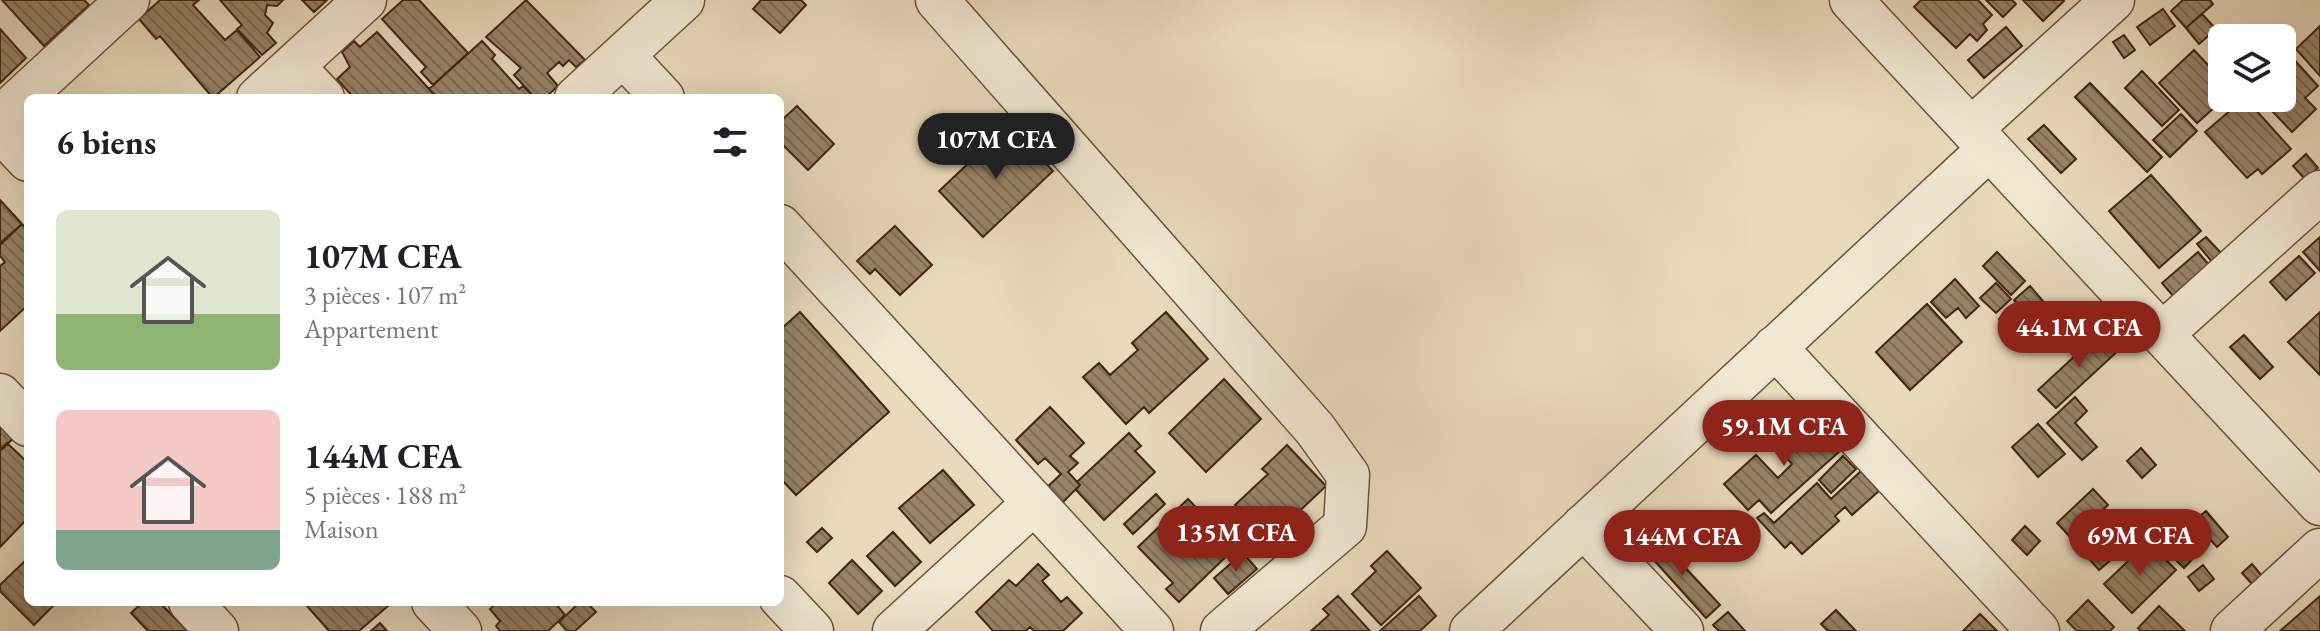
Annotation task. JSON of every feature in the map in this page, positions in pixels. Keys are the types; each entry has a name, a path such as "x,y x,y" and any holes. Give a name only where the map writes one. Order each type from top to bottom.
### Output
{"street":[{"path":"26,94 128,0"},
{"path":"262,94 365,0"},
{"path":"580,94 683,0"},
{"path":"937,0 1304,417 1348,475 1345,526 1222,631"},
{"path":"1851,0 2320,504"},
{"path":"1471,631 1775,347 2113,0"},
{"path":"623,55 659,94"},
{"path":"293,66 319,94"},
{"path":"0,118 24,96"},
{"path":"0,130 24,156"},
{"path":"2162,334 2320,192"},
{"path":"784,230 1152,631"},
{"path":"1775,347 2038,631"},
{"path":"0,395 24,421"},
{"path":"894,631 1034,503"},
{"path":"1583,526 1682,631"},
{"path":"2232,631 2320,550"},
{"path":"784,601 812,631"},
{"path":"194,606 217,631"},
{"path":"437,606 460,631"}],"building":[{"path":"2,0 84,0 89,5 44,46"},
{"path":"160,0 199,0 193,5 225,40 237,30 260,57 218,94 210,94 160,36 156,39 139,19"},
{"path":"220,0 283,0 277,6 267,5 265,15 273,23 267,33 276,43 262,55 237,29 242,25"},
{"path":"302,0 327,0 314,12"},
{"path":"403,0 419,0 468,53 433,85 421,72 426,67 382,19"},
{"path":"526,0 585,60 576,67 569,60 563,66 559,62 547,73 558,86 549,94 531,94 514,75 521,68 486,37"},
{"path":"761,0 801,0 806,5 780,33 753,9"},
{"path":"1921,0 1978,0 1992,15 1983,24 1987,30 1977,41 1970,34 1956,48 1914,7"},
{"path":"1986,0 2012,0 2016,4 2003,17"},
{"path":"2023,0 2063,0 2064,1 2043,21"},
{"path":"2183,0 2210,0 2213,4 2186,28 2171,11"},
{"path":"2163,9 2175,26 2150,45 2137,27"},
{"path":"2202,14 2211,24 2208,24 2208,36 2199,44 2186,28"},
{"path":"2320,26 2320,76 2296,49"},
{"path":"2006,27 2022,46 1984,78 1968,60"},
{"path":"0,29 26,58 0,83"},
{"path":"377,32 434,94 350,94 337,79 350,67 342,52 354,41 360,47"},
{"path":"2124,35 2135,50 2124,58 2113,42"},
{"path":"482,41 495,55 492,59 519,89 523,86 531,94 434,94 429,89"},
{"path":"2194,50 2208,65 2209,112 2197,123 2159,83"},
{"path":"2296,62 2318,86 2305,98 2316,109 2292,132 2273,112 2296,112"},
{"path":"2142,71 2179,110 2162,126 2125,88"},
{"path":"2090,83 2162,157 2147,172 2075,97"},
{"path":"797,106 834,144 808,170 784,146 784,118"},
{"path":"2229,112 2258,112 2291,149 2262,174 2258,169 2247,178 2205,132"},
{"path":"2181,114 2197,131 2170,157 2153,140"},
{"path":"1009,125 1053,171 983,237 939,191"},
{"path":"2044,125 2076,159 2061,173 2028,139"},
{"path":"2306,154 2318,168 2305,179 2293,166"},
{"path":"2151,175 2201,231 2159,268 2109,211"},
{"path":"0,200 22,224 0,243"},
{"path":"22,224 24,226 24,309 0,331 0,266 5,262 0,256 0,245"},
{"path":"895,226 932,265 900,295 875,269 870,274 857,261"},
{"path":"2206,237 2222,254 2213,263 2197,244"},
{"path":"2320,237 2320,271 2303,252"},
{"path":"1997,252 2025,281 2011,295 1983,266"},
{"path":"2198,252 2210,266 2174,297 2162,283"},
{"path":"2299,256 2315,273 2286,300 2270,282"},
{"path":"1955,279 1979,306 1966,318 1958,308 1946,318 1931,302"},
{"path":"1996,283 2011,299 1996,313 1980,298"},
{"path":"2030,286 2061,322 2045,337 2014,300"},
{"path":"1927,304 1962,342 1910,390 1876,352"},
{"path":"2013,307 2037,333 2024,346 1999,319"},
{"path":"800,312 889,412 796,495 784,482 784,326"},
{"path":"1166,312 1208,359 1149,413 1144,407 1126,424 1083,377 1099,363 1110,375 1138,350 1132,343"},
{"path":"2320,312 2320,375 2288,342"},
{"path":"2103,330 2120,349 2056,408 2038,390"},
{"path":"2244,335 2273,367 2260,379 2230,347"},
{"path":"1224,379 1261,419 1206,472 1169,433"},
{"path":"2075,397 2087,411 2075,423 2097,447 2082,460 2047,423"},
{"path":"1050,407 1084,443 1070,456 1078,463 1068,472 1080,485 1058,507 1043,491 1061,474 1045,458 1038,464 1016,440"},
{"path":"0,413 19,433 0,451"},
{"path":"1809,416 1841,450 1771,513 1759,500 1748,510 1724,484 1756,455 1778,478 1792,464 1776,446"},
{"path":"2038,424 2065,454 2038,477 2012,447"},
{"path":"1129,433 1141,446 1135,451 1155,472 1104,520 1076,490 1080,485 1077,482"},
{"path":"7,443 24,459 24,522 0,547 0,450"},
{"path":"1287,445 1326,486 1290,520 1281,512 1271,521 1280,530 1269,541 1235,505 1268,474 1262,469"},
{"path":"2141,448 2156,465 2142,478 2127,461"},
{"path":"1843,456 1856,469 1831,493 1819,480"},
{"path":"943,470 974,505 930,543 899,508"},
{"path":"1861,471 1879,491 1852,515 1845,507 1835,516 1839,521 1802,554 1791,542 1785,548 1757,518 1764,513 1774,523 1817,483 1831,499"},
{"path":"2093,489 2108,505 2072,539 2057,523"},
{"path":"1156,494 1165,504 1133,534 1124,524"},
{"path":"1188,499 1235,548 1179,602 1166,589 1173,583 1138,547"},
{"path":"2206,511 2228,537 2217,547 2194,521"},
{"path":"2111,515 2133,541 2099,570 2076,544"},
{"path":"2025,526 2040,541 2027,555 2012,540"},
{"path":"822,528 832,538 817,552 807,542"},
{"path":"2174,529 2198,553 2184,568 2159,544"},
{"path":"893,532 921,562 895,586 867,556"},
{"path":"1657,537 1720,605 1706,618 1644,549"},
{"path":"2148,542 2176,570 2132,613 2104,584"},
{"path":"1387,551 1421,588 1381,625 1352,594 1376,571 1371,566"},
{"path":"1243,553 1257,569 1228,594 1214,578"},
{"path":"852,560 882,591 858,614 829,583"},
{"path":"24,562 24,606 53,606 34,625 0,591 0,585"},
{"path":"1038,564 1049,575 1042,581 1061,602 1067,597 1082,613 1063,631 1034,631 1030,627 1026,631 993,631 976,612 1009,580 1016,586"},
{"path":"2252,564 2271,587 2262,595 2242,573"},
{"path":"2203,565 2214,579 2199,591 2188,577"},
{"path":"1338,596 1370,631 1311,631 1329,615 1323,609"},
{"path":"1419,596 1436,616 1420,631 1380,631"},
{"path":"2320,596 2320,631 2280,631"},
{"path":"2088,600 2114,627 2110,631 2077,631 2067,621"},
{"path":"139,606 163,606 188,631 148,631 131,613"},
{"path":"307,606 388,606 359,631 329,631"},
{"path":"493,606 557,606 565,615 548,631 500,631 496,626 500,621 490,609"},
{"path":"576,606 590,606 596,612 575,631 567,631 559,622"},
{"path":"2159,606 2185,631 2140,631 2138,628"},
{"path":"1836,610 1856,631 1828,631 1821,624"},
{"path":"1728,612 1745,631 1719,631 1713,625"},
{"path":"1980,614 1997,631 1963,631"},
{"path":"380,623 387,631 371,631"}]}
